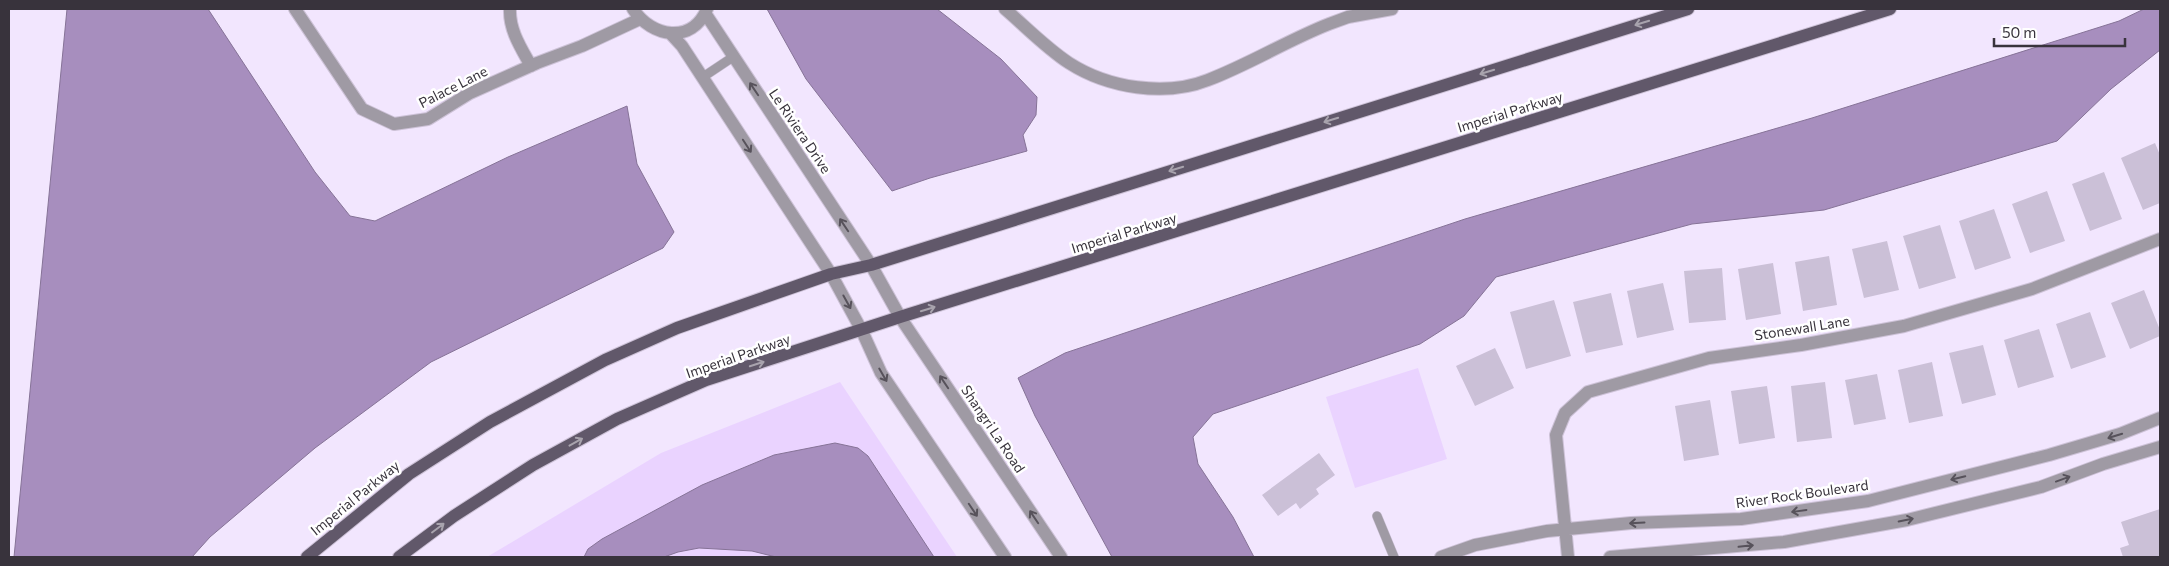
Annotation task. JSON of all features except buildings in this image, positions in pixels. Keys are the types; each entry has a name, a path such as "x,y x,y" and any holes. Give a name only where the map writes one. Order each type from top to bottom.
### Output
{"main road":[{"name":"Imperial Parkway","path":"307,557 409,474 490,422 605,360 677,328 831,274 871,265 1688,9"},
{"name":"Imperial Parkway","path":"400,557 454,516 517,475 617,419 706,380 900,317 1890,9"}],"street":[{"name":"Palace Lane","path":"295,9 362,108 394,124 428,119 470,93 582,46 637,14"},
{"path":"510,9 512,29 531,66"},
{"path":"1005,9 1052,51 1071,64 1097,76 1121,83 1143,88 1167,89 1208,80 1348,17 1392,9"},
{"name":"Le Riviera Drive","path":"670,33 684,31 696,24 706,11 733,57 871,265 900,317"},
{"path":"637,14 648,26 659,32 670,33 682,46 831,274 862,330 881,373 1005,557"},
{"name":"Stonewall Lane","path":"1568,557 1556,435 1566,413 1588,392 1709,358 1801,345 1904,326 2032,288 2160,239"},
{"name":"Shangri La Road","path":"900,317 1061,557"},
{"name":"River Rock Boulevard","path":"1441,557 1475,545 1547,531 1631,523 1741,519 1868,501 2049,455 2120,434 2160,418"},
{"path":"1610,557 1784,542 1907,520 2041,487 2103,464 2160,446"}],"lane":[{"path":"702,77 733,57"},
{"path":"1377,516 1394,557"}],"shaded area":[{"path":"67,9 208,9 315,172 350,216 375,221 508,157 627,106 637,164 674,232 663,248 431,362 315,448 210,537 192,557 14,557"},
{"path":"767,9 937,9 1001,59 1037,97 1036,115 1023,135 1027,151 930,178 892,191 806,79"},
{"path":"2144,9 2160,9 2160,50 2111,89 2057,141 1824,210 1692,224 1496,277 1464,316 1420,344 1213,414 1193,437 1198,464 1233,517 1254,557 1112,557 1035,416 1018,378 1065,353 1465,219 1812,118 2119,21"},
{"path":"1418,368 1447,459 1355,488 1326,397"},
{"path":"840,382 957,557 487,557 661,453"},
{"path":"835,443 858,448 868,456 934,557 776,557 752,551 699,548 664,557 584,557 588,549 602,539 702,485 774,455"}]}
